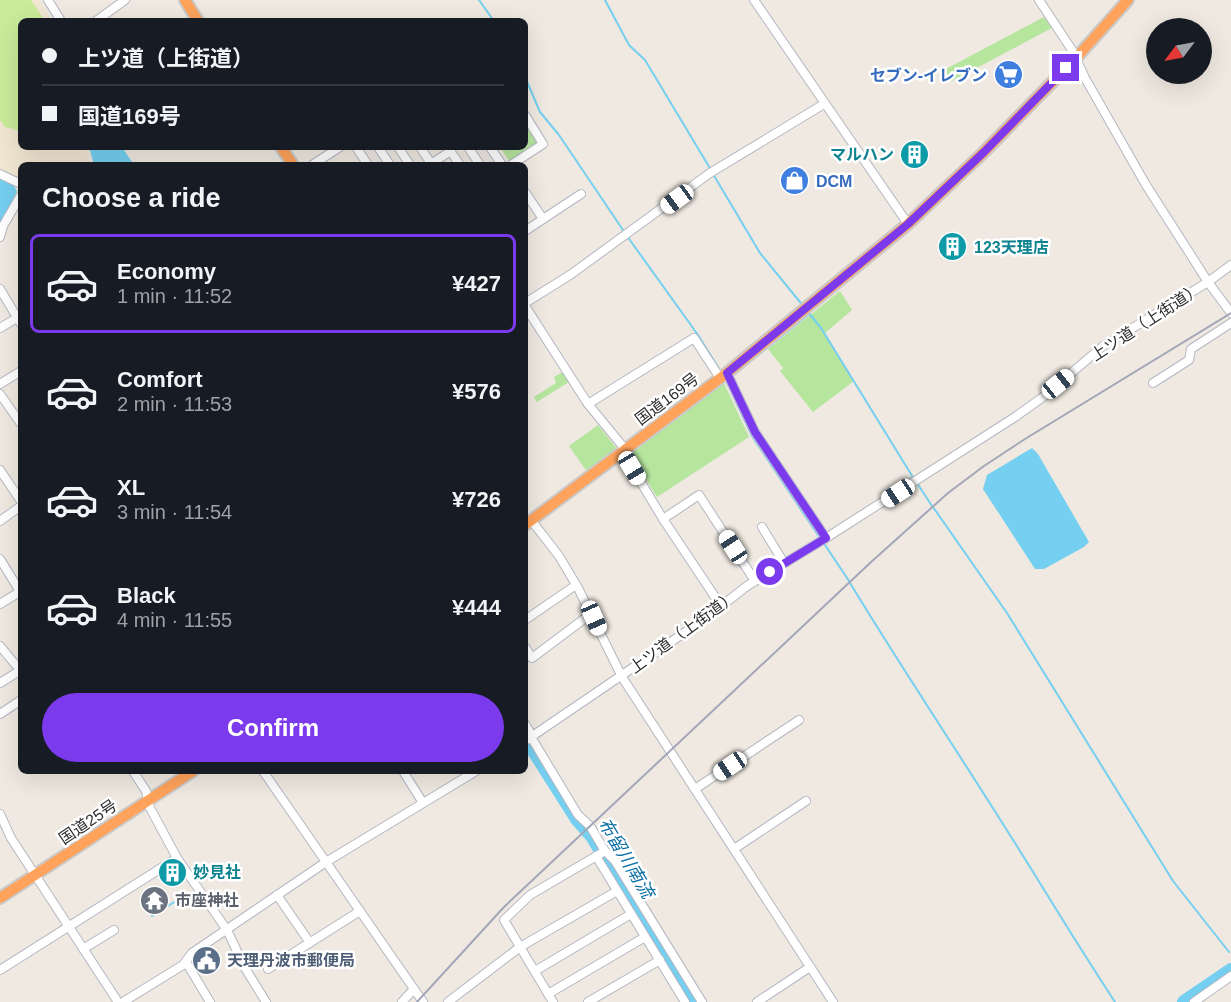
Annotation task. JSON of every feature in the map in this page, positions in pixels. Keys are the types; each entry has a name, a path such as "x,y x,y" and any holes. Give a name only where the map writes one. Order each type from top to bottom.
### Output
{"highway":[{"path":"185,0 196,18"},
{"name":"国道169号","path":"528,517 724,375 908,224 984,152 1076,58 1128,0"},
{"name":"国道25号","path":"0,898 187,774"}],"street":[{"path":"48,0 59,18"},
{"path":"100,18 125,0"},
{"path":"754,0 908,224"},
{"path":"1039,0 1076,58 1146,185 1208,282 1231,313"},
{"path":"528,302 570,275 710,174 824,104"},
{"path":"516,162 543,144 528,121"},
{"path":"317,162 335,150"},
{"path":"433,162 448,150"},
{"path":"0,174 18,183"},
{"path":"528,229 581,194"},
{"path":"528,196 543,219"},
{"path":"0,237 3,226 18,200"},
{"name":"上ツ道（上街道）","path":"529,738 622,676 755,581 1018,415 1103,346 1208,282 1231,265"},
{"path":"0,289 18,319"},
{"path":"528,309 588,404 623,450 663,519 721,606"},
{"path":"0,328 18,321"},
{"path":"1153,383 1189,360 1191,349 1231,323"},
{"path":"588,404 694,338 724,375 755,432 826,538"},
{"path":"0,384 18,373"},
{"path":"0,394 18,420"},
{"path":"0,470 18,497"},
{"path":"663,519 699,495 755,581"},
{"path":"0,521 18,508"},
{"path":"528,519 559,556 592,614 622,676 833,1002"},
{"path":"762,527 784,563"},
{"path":"0,559 18,587"},
{"path":"528,618 576,585"},
{"path":"0,604 18,594"},
{"path":"528,652 532,658 592,614"},
{"path":"0,646 18,667"},
{"path":"0,683 18,672"},
{"path":"0,714 18,702"},
{"path":"695,789 799,720"},
{"path":"529,738 578,815 591,826 605,851 615,861 702,1002"},
{"path":"135,774 146,791 150,808 177,858 227,930 245,968 266,1002"},
{"path":"265,774 423,1002"},
{"path":"405,774 423,803"},
{"path":"123,1002 186,962 192,953 326,862 471,774"},
{"path":"734,849 806,801"},
{"path":"0,814 10,838 36,874 118,1002"},
{"path":"553,1002 504,920 530,895 605,851"},
{"path":"596,856 685,1002"},
{"path":"0,970 177,858"},
{"path":"448,1002 520,947 616,891"},
{"path":"277,895 310,943"},
{"path":"268,969 360,911"},
{"path":"534,971 631,914"},
{"path":"83,949 114,930"},
{"path":"548,994 645,937"},
{"path":"588,1002 660,960"},
{"path":"186,962 210,1002"},
{"path":"757,1002 810,967"},
{"path":"1194,1002 1231,976"},
{"path":"402,1002 414,989"}],"shaded area":[{"path":"0,0 39,0 50,18 18,18 18,150 87,150 89,162 18,162 18,179 0,170"}],"green space":[{"path":"0,0 31,0 43,18 18,18 18,130 5,127 0,120"},
{"path":"1044,17 1052,28 950,82 942,71"},
{"path":"528,127 538,143 528,150"},
{"path":"502,150 528,150 510,162"},
{"path":"840,291 852,310 825,333 854,381 813,412 780,371 783,368 768,349"},
{"path":"566,370 572,380 537,402 534,397 556,383 554,377"},
{"path":"723,381 749,437 657,497 628,451"},
{"path":"598,425 618,450 588,473 569,446"}],"water":[{"path":"90,150 124,150 132,162 93,162"},
{"path":"0,179 14,186 17,191 0,224"},
{"path":"1032,448 1038,454 1089,542 1044,569 1035,569 983,489 987,475"}],"waterway":[{"path":"479,0 492,18"},
{"path":"605,0 629,45 645,60 711,170"},
{"path":"528,84 540,112 559,135 625,233"},
{"path":"713,174 760,253 804,307"},
{"path":"627,236 698,335 721,372"},
{"path":"808,312 821,328 914,479"},
{"path":"732,376 809,314"},
{"path":"725,378 752,436 820,538"},
{"path":"917,483 932,506"},
{"path":"933,507 1007,613 1173,881 1229,952"},
{"path":"823,542 849,581"},
{"path":"850,583 1115,1002"},
{"name":"布留川南流","path":"528,742 577,819 592,836 691,1002"},
{"path":"152,916 176,901"},
{"name":"布留川南流","path":"1184,1002 1231,970"}],"railway":[{"path":"417,1002 504,907 870,563 948,493 1025,439 1231,313"}],"place":[{"name":"セブン-イレブン","path":"1008,75"},
{"name":"マルハン","path":"915,154"},
{"name":"DCM","path":"795,181"},
{"name":"123天理店","path":"953,247"},
{"name":"妙見社","path":"172,872"},
{"name":"市座神社","path":"154,900"},
{"name":"天理丹波市郵便局","path":"206,960"}],"route":[{"path":"770,572 826,538 755,432 727,373 837,285 908,224 984,152 1066,68"}]}
